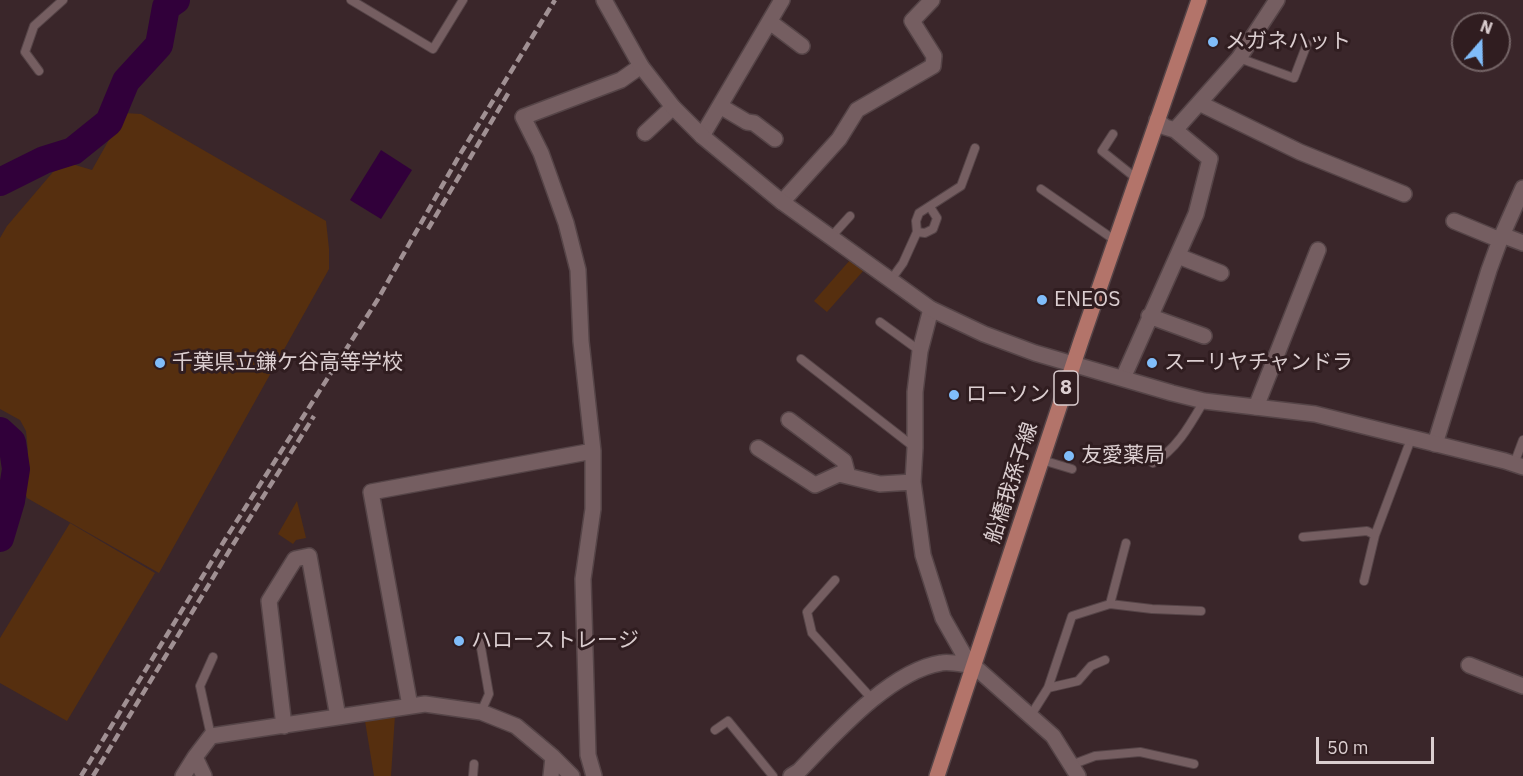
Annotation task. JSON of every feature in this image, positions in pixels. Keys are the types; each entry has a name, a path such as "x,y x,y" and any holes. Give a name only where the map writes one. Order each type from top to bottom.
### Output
{"main road":[{"name":"船橋我孫子線","path":"937,776 1199,0"}],"street":[{"path":"604,0 641,66 673,107 702,136 782,202 931,309 984,334 1074,365 1204,401 1315,414 1519,466"},
{"path":"702,136 782,0"},
{"path":"782,202 839,139 857,110 933,66 934,56 912,21 932,0"},
{"path":"1175,130 1239,58 1276,0"},
{"path":"770,22 802,46"},
{"path":"594,776 588,755 583,579 593,509 593,451 581,341 578,270 566,223 541,153 523,117 621,80 641,66"},
{"path":"1200,104 1300,152 1404,194"},
{"path":"720,106 747,122 754,123 775,139"},
{"path":"645,133 673,107"},
{"path":"1123,378 1196,214 1210,159 1175,130 1165,127 1157,120"},
{"path":"1435,444 1501,237 1522,191"},
{"path":"1454,221 1523,243"},
{"path":"1256,407 1318,250"},
{"path":"1178,256 1221,273"},
{"path":"931,309 920,351 915,392 913,482 923,555 943,618 958,647 974,666 1053,736 1074,770"},
{"path":"1149,316 1204,336"},
{"path":"789,420 844,461 848,476"},
{"path":"758,448 815,485 839,474 880,484 913,482"},
{"path":"410,706 371,492 593,451"},
{"path":"284,726 269,601 295,559 309,556 338,717"},
{"path":"797,774 846,722 911,672 943,662 974,666"},
{"path":"1469,665 1523,686"},
{"path":"183,776 211,736 424,704 481,712 516,726 572,776"},
{"path":"195,757 204,776"},
{"path":"551,776 553,757"}],"lane":[{"path":"39,71 25,52 34,26 63,0"},
{"path":"352,0 433,50 463,0"},
{"path":"1239,58 1294,78 1307,44"},
{"path":"1113,134 1102,151 1137,179"},
{"path":"890,280 903,263 917,232 916,221 920,213 961,186 975,148"},
{"path":"1041,189 1116,241"},
{"path":"917,232 925,233 933,229 937,218 930,207"},
{"path":"831,237 850,216"},
{"path":"880,322 920,351"},
{"path":"801,359 915,448"},
{"path":"1153,463 1167,454 1191,424 1204,401"},
{"path":"1364,581 1375,535 1411,439"},
{"path":"1519,466 1523,440"},
{"path":"1042,460 1072,469"},
{"path":"1303,537 1367,531 1375,535"},
{"path":"1110,604 1126,543"},
{"path":"836,580 807,612 812,633 873,700"},
{"path":"1031,715 1048,688 1072,616 1110,604 1201,611"},
{"path":"480,642 489,694 481,712"},
{"path":"211,736 200,686 213,657"},
{"path":"1048,688 1078,681 1091,666 1105,660"},
{"path":"715,730 728,721 773,776"},
{"path":"1074,770 1095,756 1140,752 1194,764"},
{"path":"473,776 474,764"}],"shaded area":[{"path":"124,113 141,114 326,221 329,249 329,269 159,573 27,498 23,485 28,451 26,431 20,420 0,409 0,238 7,226 53,172 72,164 92,170"},
{"path":"381,150 412,170 381,219 350,200"},
{"path":"850,260 864,270 827,312 814,301"},
{"path":"297,501 306,538 296,540 293,544 278,534"},
{"path":"70,523 155,573 67,721 0,683 0,638"},
{"path":"395,715 391,776 374,776 365,721"}],"waterway":[{"path":"0,182 44,160 73,151 109,122 126,81 159,45 166,7 176,0"},
{"path":"0,431 12,442 16,469 11,501 0,538"}],"railway":[{"path":"81,776 226,538 378,299 459,156 555,0"},
{"path":"428,229 509,92"},
{"path":"93,776 314,416"}],"place":[{"name":"メガネハット","path":"1213,42"},
{"name":"ENEOS","path":"1042,300"},
{"name":"千葉県立鎌ケ谷高等学校","path":"160,363"},
{"name":"スーリヤチャンドラ","path":"1152,363"},
{"name":"ローソン","path":"954,395"},
{"name":"友愛薬局","path":"1069,456"},
{"name":"ハローストレージ","path":"459,641"}]}
